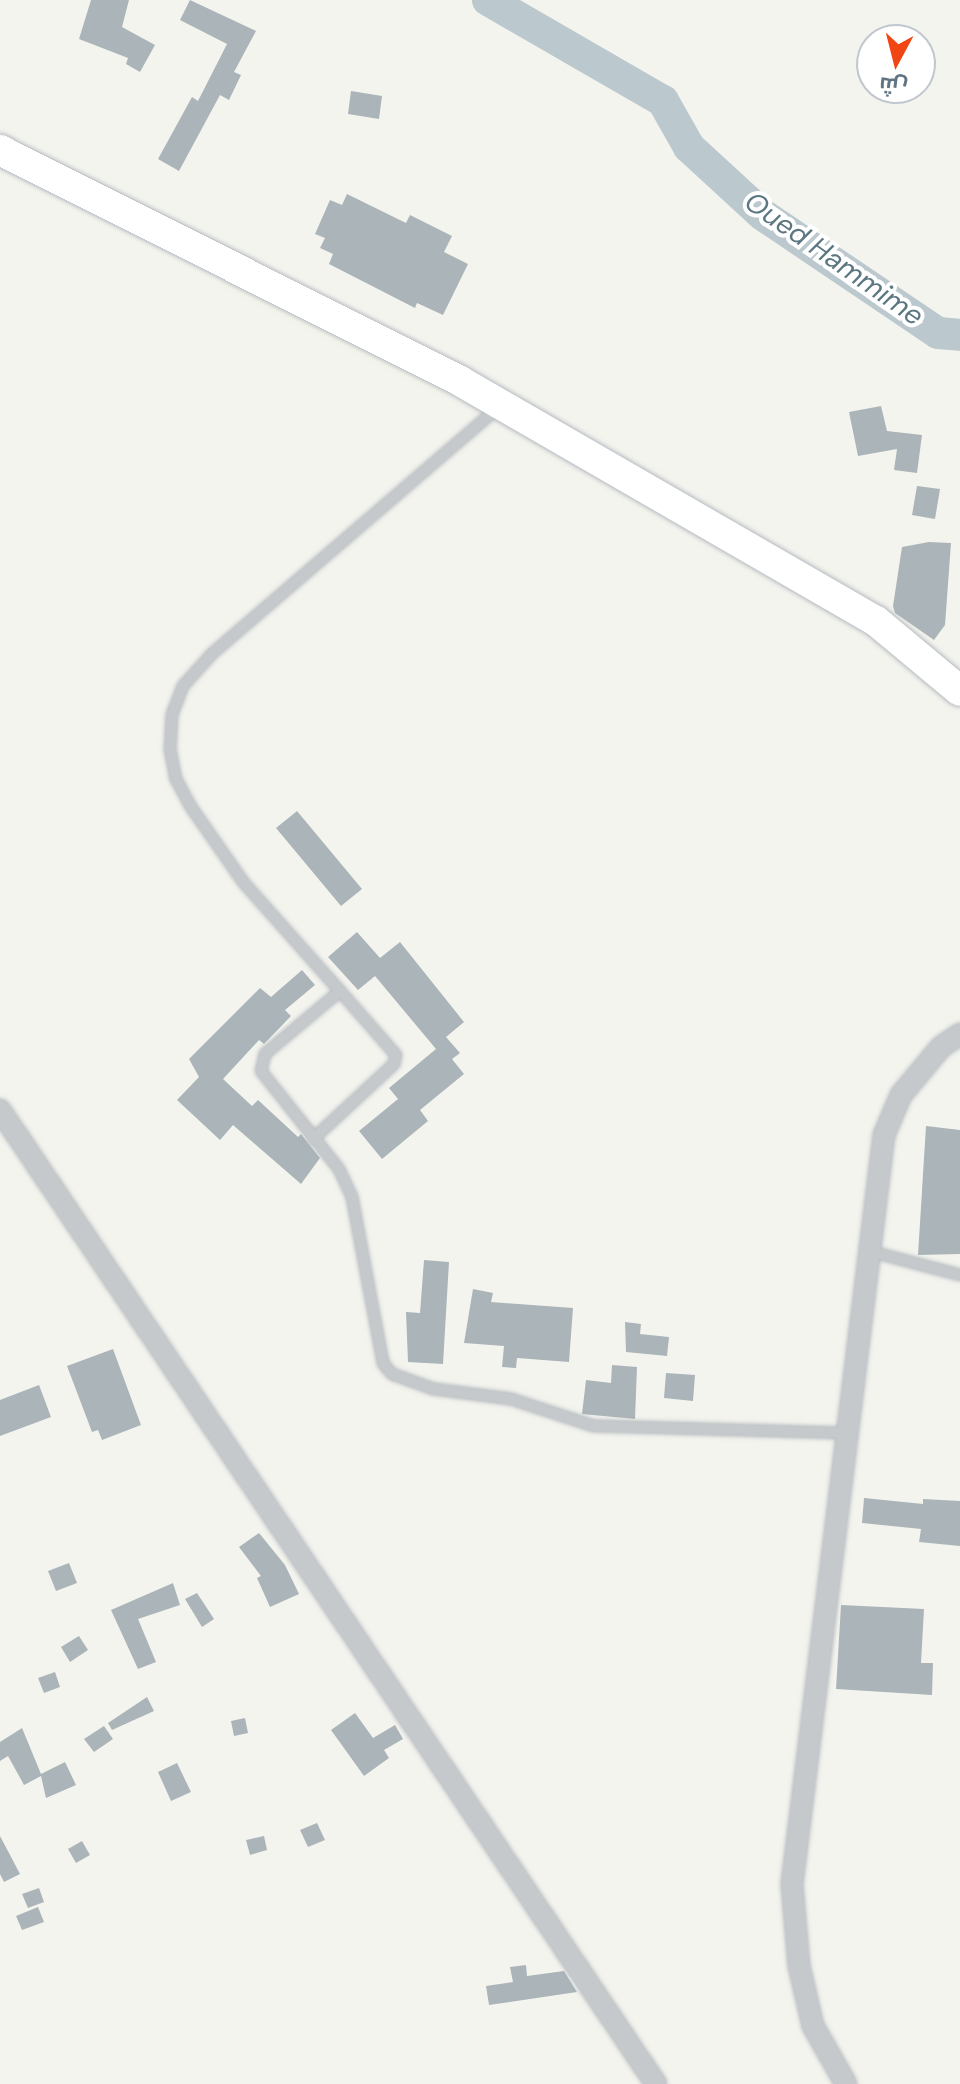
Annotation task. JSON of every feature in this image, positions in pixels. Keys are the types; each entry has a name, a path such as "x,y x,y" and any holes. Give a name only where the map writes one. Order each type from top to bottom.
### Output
{"main road":[{"path":"0,150 502,405 876,621 960,691"}],"street":[{"path":"846,2084 813,2026 799,1966 792,1884 884,1135 901,1095 941,1047 960,1034"},
{"path":"0,1110 656,2084"}],"lane":[{"path":"313,1139 394,1064 396,1055 389,1041 244,883 191,807 176,779 170,749 172,714 183,686 211,655 502,405"},
{"path":"340,991 261,1062 269,1088 339,1169 352,1197 383,1363 408,1383 511,1399 594,1426 849,1433"},
{"path":"869,1251 960,1275"}],"building":[{"path":"91,0 129,0 122,27 155,45 140,72 126,64 128,58 79,39"},
{"path":"190,0 256,31 234,72 241,75 229,100 220,95 179,171 158,159 192,97 198,101 227,44 180,20"},
{"path":"351,91 382,96 379,119 348,114"},
{"path":"347,194 406,223 410,215 452,236 444,252 468,264 443,315 417,303 415,308 329,264 333,254 320,248 325,238 315,234 330,200 342,205"},
{"path":"881,406 887,431 922,435 917,473 894,470 897,449 858,456 849,412"},
{"path":"917,486 940,489 935,519 912,515"},
{"path":"929,542 951,543 945,625 934,640 895,613 893,606 902,547"},
{"path":"297,811 362,889 341,906 276,828"},
{"path":"357,932 380,958 400,942 464,1022 446,1037 460,1053 452,1059 464,1074 420,1110 428,1121 382,1159 359,1131 398,1099 389,1088 436,1049 375,976 358,990 328,957"},
{"path":"302,970 315,985 285,1010 291,1016 264,1044 259,1040 223,1079 252,1106 258,1100 298,1137 301,1134 320,1158 301,1184 233,1125 220,1140 177,1100 199,1077 189,1059 260,988 271,997"},
{"path":"926,1126 960,1130 960,1254 918,1255"},
{"path":"424,1260 449,1262 443,1364 408,1362 406,1312 420,1313"},
{"path":"473,1289 493,1293 491,1302 573,1308 569,1362 517,1358 516,1368 502,1367 504,1346 464,1343"},
{"path":"625,1322 641,1324 640,1334 669,1337 667,1356 626,1352"},
{"path":"113,1349 141,1425 102,1440 98,1430 92,1432 67,1366"},
{"path":"612,1365 637,1367 635,1419 582,1414 586,1380 611,1383"},
{"path":"666,1373 695,1375 693,1401 664,1398"},
{"path":"39,1385 51,1417 0,1436 0,1400"},
{"path":"864,1498 923,1504 923,1499 960,1501 960,1546 919,1542 921,1529 862,1523"},
{"path":"259,1533 285,1565 299,1594 270,1607 257,1578 261,1576 239,1547"},
{"path":"69,1563 77,1583 56,1591 48,1571"},
{"path":"173,1583 180,1605 138,1619 156,1662 138,1669 111,1610"},
{"path":"197,1593 214,1619 202,1627 185,1599"},
{"path":"841,1605 924,1609 921,1663 933,1663 932,1695 836,1689"},
{"path":"79,1636 88,1650 70,1662 61,1647"},
{"path":"55,1672 60,1687 44,1693 38,1678"},
{"path":"147,1697 154,1711 112,1730 108,1723"},
{"path":"355,1713 373,1738 395,1725 403,1739 384,1750 389,1758 364,1776 331,1730"},
{"path":"245,1718 248,1733 234,1736 231,1721"},
{"path":"104,1726 113,1739 94,1752 84,1739"},
{"path":"22,1728 41,1774 65,1762 76,1785 46,1798 41,1776 24,1785 8,1756 0,1761 0,1742"},
{"path":"177,1763 191,1792 171,1801 158,1772"},
{"path":"317,1823 325,1840 308,1847 300,1830"},
{"path":"0,1836 20,1874 4,1882 0,1874"},
{"path":"264,1836 267,1850 250,1855 246,1840"},
{"path":"82,1841 90,1855 76,1863 68,1849"},
{"path":"39,1888 44,1902 28,1908 22,1894"},
{"path":"38,1907 44,1922 22,1930 16,1916"},
{"path":"526,1965 527,1976 564,1971 577,1992 489,2005 486,1986 513,1982 510,1967"}],"waterway":[{"name":"Oued Hammime","path":"488,0 663,101 689,147 763,215 938,333 960,335"}]}
